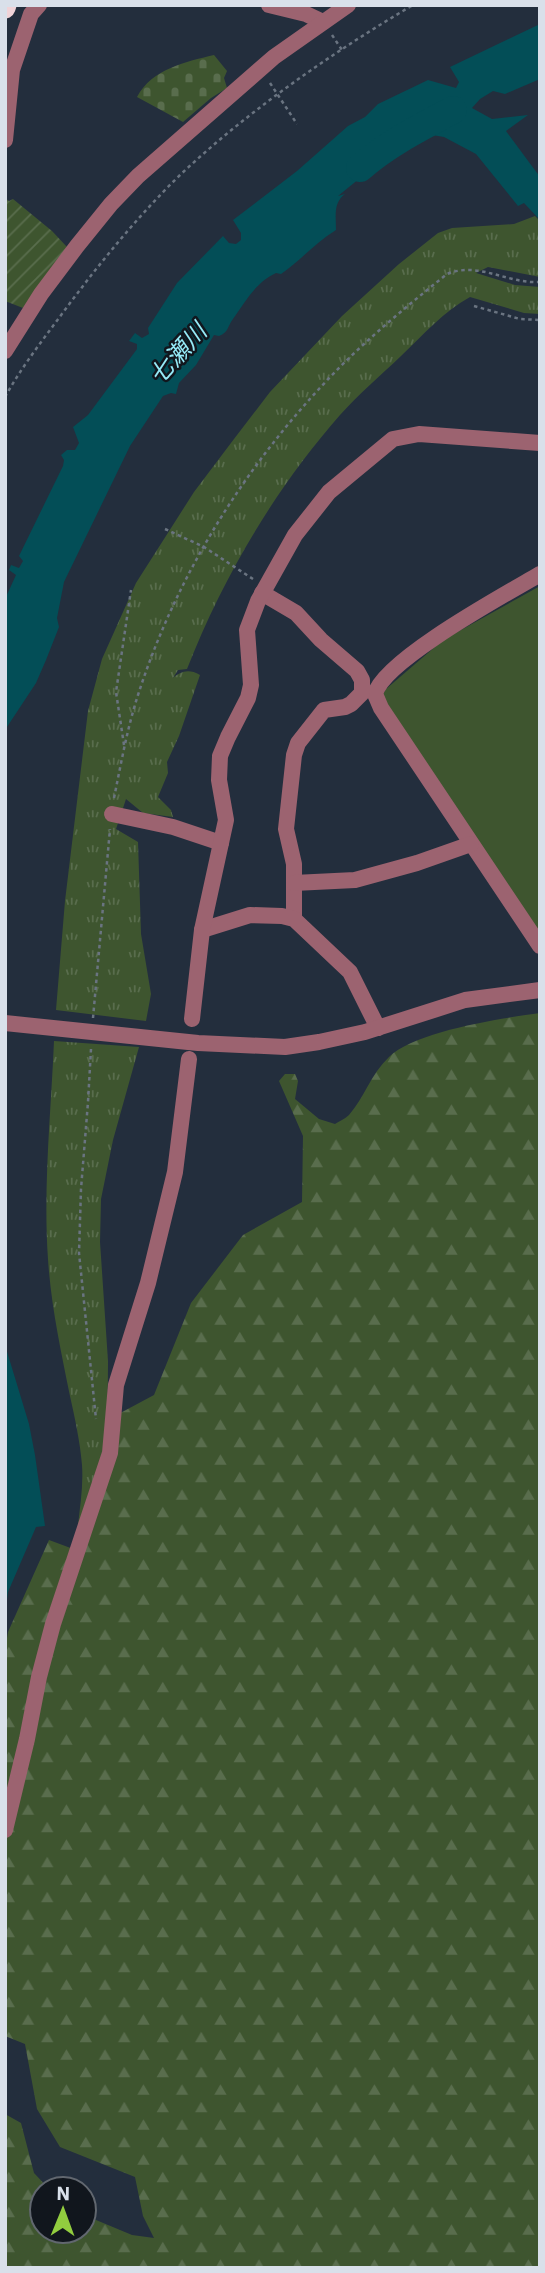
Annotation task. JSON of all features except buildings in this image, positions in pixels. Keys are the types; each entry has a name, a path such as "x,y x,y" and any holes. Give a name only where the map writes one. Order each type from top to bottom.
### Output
{"street":[{"path":"5,139 9,66 31,14 39,5"},
{"path":"269,5 306,13 323,22"},
{"path":"5,351 41,294 111,204 169,148 260,69 348,5"},
{"path":"192,1019 202,930 226,816 219,786 220,756 250,692 252,676 246,642 254,609 295,535 329,492 386,442 401,436 419,434 540,443"},
{"path":"294,919 292,854 286,829 295,749 324,710 345,707 368,694 426,644 540,574"},
{"path":"262,593 296,613 321,640 357,671 368,694 381,708 540,946"},
{"path":"112,814 173,827 221,843"},
{"path":"294,883 355,880 417,863 471,844"},
{"path":"202,930 250,915 294,919 350,972 378,1028"},
{"path":"5,1023 268,1047 319,1042 378,1028 465,1000 540,990"},
{"path":"5,1830 53,1624 110,1453 116,1385 148,1283 175,1172 189,1059"}],"path":[{"path":"5,397 80,287 140,217 181,175 278,95 362,35 412,5"},
{"path":"260,69 297,124"},
{"path":"93,1022 107,850 124,749 137,696 182,585 237,492 320,388 374,335 447,274 466,269 526,282 540,282"},
{"path":"474,306 520,319 540,320"},
{"path":"165,529 204,547 237,569"},
{"path":"124,749 116,692 131,590"},
{"path":"91,1042 79,1252 97,1422"}],"green space":[{"path":"214,55 227,71 224,78 227,88 183,122 137,97 143,87 160,73"},
{"path":"5,198 9,201 13,199 67,247 23,308 5,301"},
{"path":"535,216 540,221 540,277 488,267 476,273 515,285 540,287 540,314 524,313 470,297 434,324 355,400 316,443 273,504 234,568 187,669 178,670 173,678 185,672 200,675 167,762 168,773 158,797 171,810 173,817 143,813 126,799 116,829 138,842 141,934 151,994 146,1021 56,1010 65,901 88,711 102,659 136,583 194,492 270,392 342,316 438,233 452,228 514,224"},
{"path":"540,586 540,937 384,703 383,694 443,640"},
{"path":"540,1013 540,2268 5,2268 5,2114 21,2123 36,2175 28,2175 28,2245 98,2245 98,2221 132,2235 154,2238 143,2216 135,2177 60,2147 37,2109 25,2044 5,2036 5,1651 8,1632 49,1540 76,1550 111,1418 154,1395 191,1303 243,1235 302,1202 303,1136 279,1081 285,1074 295,1074 298,1081 295,1099 319,1119 335,1124 349,1115 372,1078 389,1057 401,1048 438,1033"},
{"path":"54,1041 139,1047 113,1140 101,1199 100,1242 108,1361 107,1486 76,1550 82,1465 54,1311 47,1232"}],"water":[{"path":"540,24 540,79 505,94 493,91 472,108 492,119 528,115 506,131 540,177 540,220 524,203 518,206 476,154 417,126 395,139 391,146 405,140 395,152 370,167 338,196 345,194 337,206 336,230 281,274 276,273 257,287 226,331 219,336 214,335 196,365 179,383 176,394 163,396 130,446 64,582 57,618 59,627 36,683 5,730 5,599 16,575 9,570 11,565 19,568 23,561 19,556 63,466 61,455 67,450 75,450 79,443 73,427 88,415 137,349 137,344 129,341 135,333 142,338 149,334 148,328 177,283 223,236 229,243 236,244 241,240 241,233 233,220 297,171 348,126 365,117 378,104 428,80 456,88 459,82 450,67"},
{"path":"5,1345 29,1424 45,1526 36,1527 8,1592 5,1614"}],"waterway":[{"name":"七瀬川","path":"360,168 417,129 453,110"}]}
